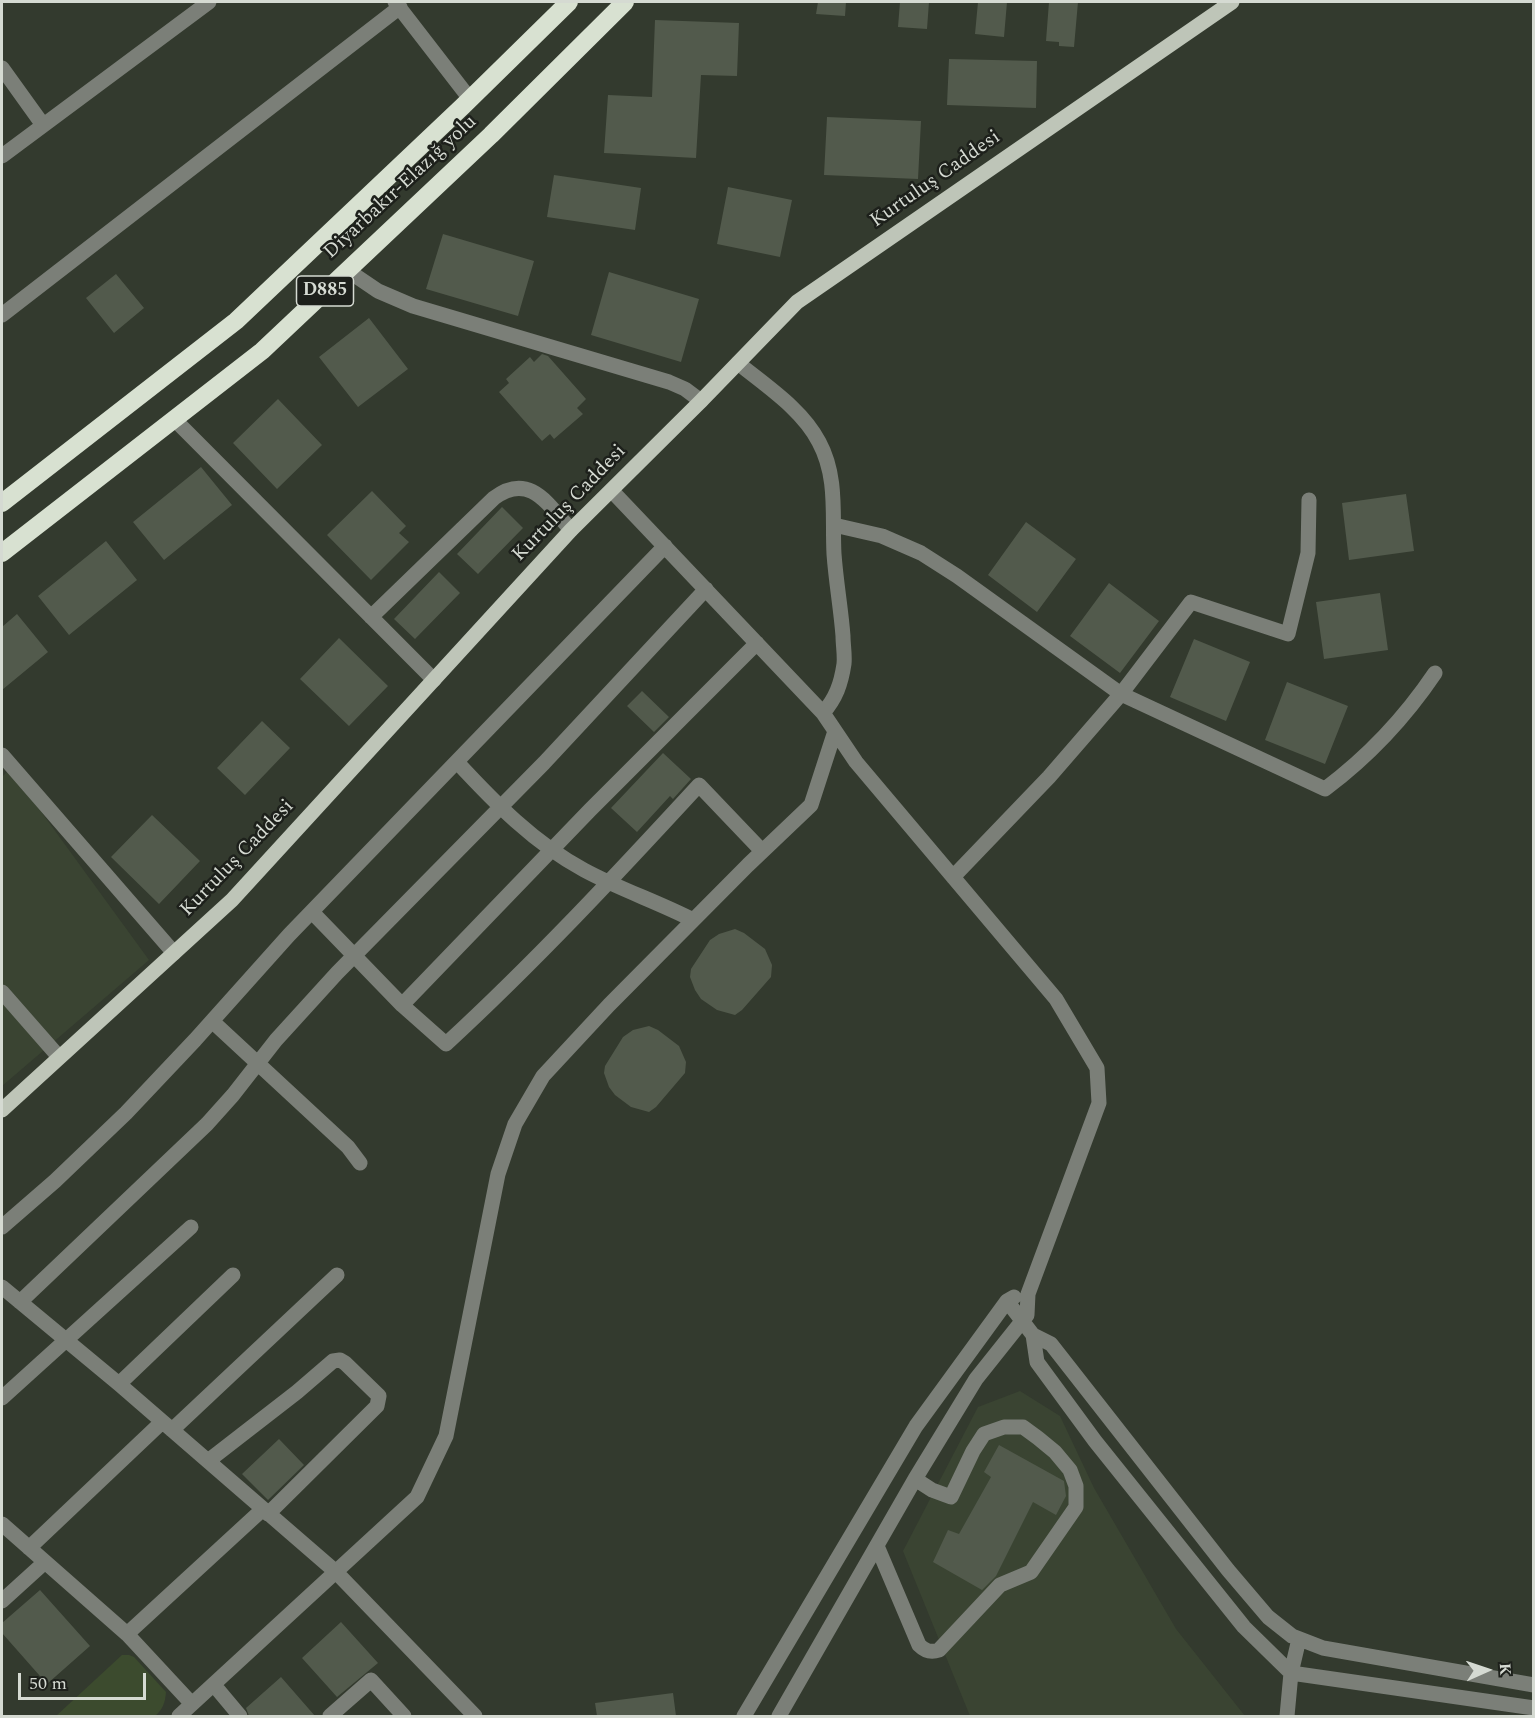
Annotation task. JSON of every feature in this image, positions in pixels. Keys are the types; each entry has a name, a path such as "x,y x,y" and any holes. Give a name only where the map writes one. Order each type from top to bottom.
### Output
{"highway":[{"name":"Diyarbakır-Elazığ yolu","path":"2,503 236,321 470,99 568,2"},
{"name":"Diyarbakır-Elazığ yolu","path":"2,553 262,351 491,135 625,2"}],"main road":[{"name":"Kurtuluş Caddesi","path":"2,1110 232,900 571,530 797,302 1232,2"}],"street":[{"path":"2,156 209,2"},
{"path":"2,315 398,4 470,99"},
{"path":"2,68 43,125"},
{"path":"347,270 378,291 412,306 669,382 686,389 701,401"},
{"path":"738,363 798,413 819,441 825,454 832,483 834,555 842,616 844,661 839,690 833,702 823,713"},
{"path":"174,419 434,680"},
{"path":"371,617 494,498 508,489 524,488 537,493 571,530"},
{"path":"612,491 823,713 856,762 1056,999 1097,1068 1099,1103 1029,1294 1027,1315 976,1379 915,1479 782,1715"},
{"path":"953,877 1049,777 1122,694 1191,602 1288,634 1308,553 1309,500"},
{"path":"834,525 882,536 921,553 957,576 1122,694 1325,789 1351,769 1396,725 1435,673"},
{"path":"2,1227 112,1127 312,912 665,546"},
{"path":"476,1716 336,1572 119,1384 9,1298 207,1124 276,1040 354,956 552,754 706,589"},
{"path":"402,1005 757,643"},
{"path":"178,1716 417,1497 446,1436 498,1174 515,1124 543,1076 693,920 811,805 835,731"},
{"path":"2,758 174,953"},
{"path":"457,762 500,808 552,850 609,882 693,920"},
{"path":"312,912 402,1005 446,1044 494,999 609,882 699,784 762,851"},
{"path":"2,992 59,1057"},
{"path":"212,1021 259,1062 311,1115 348,1147 360,1163"},
{"path":"2,1398 191,1227"},
{"path":"119,1384 233,1275"},
{"path":"29,1548 338,1275"},
{"path":"744,1716 916,1426 1007,1300 1029,1294"},
{"path":"1007,1300 1033,1335 1051,1344 1228,1570 1268,1617 1292,1636 1323,1648 1533,1685"},
{"path":"1033,1335 1037,1362 1095,1441 1244,1627 1291,1673 1533,1708"},
{"path":"127,1634 266,1512 377,1406 379,1396 345,1363 340,1360 333,1361 208,1461"},
{"path":"877,1546 919,1645 930,1652 939,1650 1000,1585 1031,1572 1076,1507 1076,1486 1065,1463 1055,1452 1023,1427 1004,1427 984,1434 973,1451 951,1497 932,1490 915,1479"},
{"path":"2,1524 127,1634 192,1704"},
{"path":"2,1600 45,1562"},
{"path":"1287,1716 1291,1673 1299,1639"},
{"path":"330,1716 371,1680 404,1716"},
{"path":"214,1685 240,1716"}],"shaded area":[{"path":"10,769 149,960 2,1086 2,777"},
{"path":"1020,1391 1060,1416 1094,1488 1176,1629 1245,1716 970,1716 903,1551 978,1407"},
{"path":"122,1655 134,1657 166,1692 163,1706 155,1716 56,1716"}],"building":[{"path":"818,2 846,2 845,16 816,14"},
{"path":"900,2 929,2 927,29 898,27"},
{"path":"978,2 1007,2 1004,37 975,34"},
{"path":"1049,2 1078,2 1074,47 1059,46 1059,42 1046,41"},
{"path":"655,20 739,23 737,76 701,75 696,158 604,153 608,95 652,97"},
{"path":"949,59 1037,61 1036,108 947,105"},
{"path":"827,117 921,121 918,179 824,175"},
{"path":"554,175 641,188 635,230 547,217"},
{"path":"728,187 792,200 780,257 717,244"},
{"path":"443,234 534,261 518,316 426,289"},
{"path":"609,272 699,299 681,362 591,335"},
{"path":"116,274 144,308 114,333 86,298"},
{"path":"369,318 408,369 358,407 319,357"},
{"path":"542,354 548,356 586,399 577,408 583,414 554,439 550,434 542,441 499,392 509,383 506,379 530,357 534,362"},
{"path":"278,399 322,445 277,489 233,443"},
{"path":"201,467 232,505 164,560 133,522"},
{"path":"372,491 406,526 399,533 409,542 371,580 327,535"},
{"path":"1406,494 1414,551 1349,560 1342,503"},
{"path":"502,507 523,528 478,574 457,554"},
{"path":"1026,522 1076,559 1037,612 988,575"},
{"path":"106,541 137,580 69,635 38,596"},
{"path":"439,572 460,593 415,639 394,619"},
{"path":"1109,583 1159,621 1120,673 1070,636"},
{"path":"1380,593 1388,650 1324,659 1316,602"},
{"path":"17,614 48,652 2,690 2,627"},
{"path":"339,638 388,686 349,726 300,679"},
{"path":"1194,639 1250,662 1226,721 1170,697"},
{"path":"1287,682 1348,706 1325,764 1265,740"},
{"path":"642,691 669,717 654,732 627,706"},
{"path":"262,721 290,748 245,795 217,768"},
{"path":"663,753 691,779 673,799 670,796 637,832 611,808"},
{"path":"152,815 200,861 159,904 111,857"},
{"path":"735,929 765,949 772,965 771,977 735,1015 717,1010 701,999 690,977 691,969 710,940 719,934"},
{"path":"649,1026 679,1046 686,1062 685,1073 649,1112 631,1107 615,1095 604,1073 605,1066 623,1037 633,1030"},
{"path":"279,1439 304,1465 268,1500 242,1474"},
{"path":"999,1445 1064,1481 1066,1496 1056,1515 1033,1502 996,1576 982,1590 933,1562 948,1530 959,1534 991,1477 984,1472"},
{"path":"40,1590 90,1646 47,1684 2,1633 2,1623"},
{"path":"341,1622 378,1663 337,1697 302,1658"},
{"path":"281,1677 315,1716 249,1716 246,1708"},
{"path":"673,1693 676,1716 597,1716 595,1703"}]}
